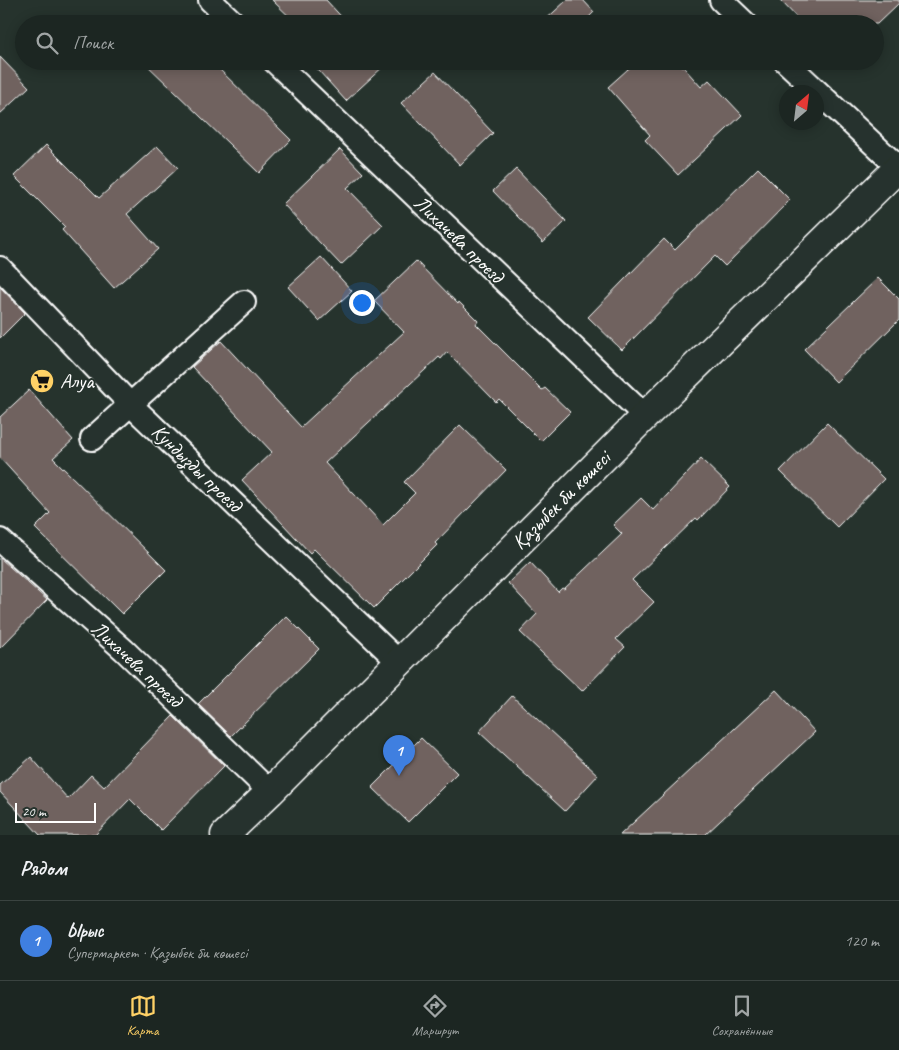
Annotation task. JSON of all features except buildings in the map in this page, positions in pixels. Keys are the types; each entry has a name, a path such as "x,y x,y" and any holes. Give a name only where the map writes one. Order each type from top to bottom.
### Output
{"main road":[{"name":"Қазыбек би көшесі","path":"225,835 645,416 899,168"}],"street":[{"path":"210,0 226,15"},
{"path":"722,0 737,15"},
{"name":"Лихачева проезд","path":"283,70 645,416"},
{"path":"794,70 899,168"},
{"name":"Кундызды проезд","path":"0,268 131,405 399,662"},
{"path":"92,439 244,302"},
{"name":"Лихачева проезд","path":"0,540 124,650 270,792"}],"place":[{"name":"Алуа","path":"42,381"},
{"name":"Ырыс","path":"399,776"}]}
